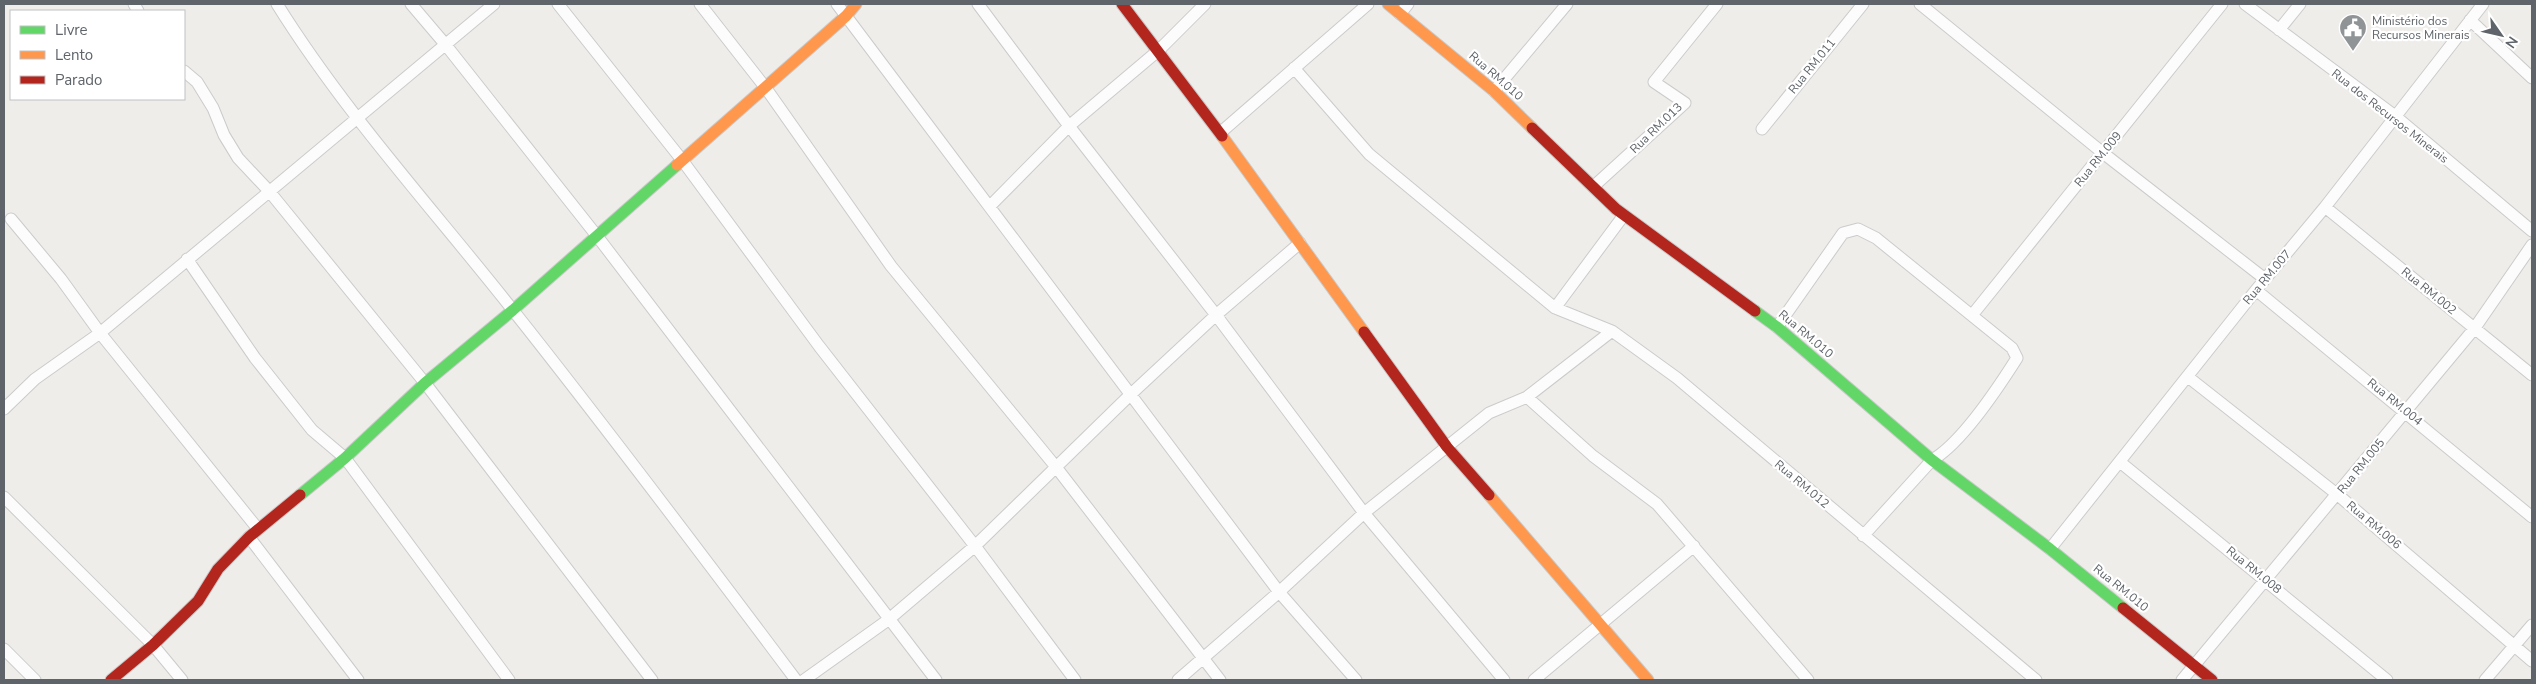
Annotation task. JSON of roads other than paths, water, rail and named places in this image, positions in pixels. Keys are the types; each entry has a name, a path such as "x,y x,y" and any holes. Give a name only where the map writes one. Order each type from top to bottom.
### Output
{"street":[{"path":"277,4 316,64 513,310 796,680"},
{"path":"410,4 445,44 596,236 888,620 936,680"},
{"path":"4,409 35,379 100,333 494,4"},
{"path":"558,4 682,160 819,346 975,546 1075,680"},
{"path":"700,4 765,87 891,266 1056,467 1220,680"},
{"path":"837,4 1279,592 1356,680"},
{"path":"111,680 153,645 198,601 218,569 249,537 345,458 425,383 513,310 846,16 856,4"},
{"path":"978,4 1069,126 1216,314 1364,513 1504,680"},
{"path":"1122,4 1159,50 1220,133 1447,447 1648,680"},
{"path":"990,206 1069,126 1159,50 1205,4"},
{"path":"1220,133 1368,4"},
{"name":"Rua RM.010","path":"1388,4 1494,91 1624,215 1777,327 1932,460 2050,549 2212,680"},
{"path":"1400,14 1408,4"},
{"path":"1494,91 1567,4"},
{"name":"Rua RM.013","path":"1594,186 1685,104 1654,82 1716,4"},
{"name":"Rua RM.011","path":"1762,129 1863,4"},
{"path":"1920,4 2103,153 2265,279"},
{"name":"Rua RM.009","path":"1973,314 2222,4"},
{"name":"Rua dos Recursos Minerais","path":"2245,4 2395,116 2532,231"},
{"path":"2279,30 2300,4"},
{"name":"Rua RM.007","path":"2050,549 2325,206 2483,4"},
{"path":"2470,20 2532,78"},
{"name":"Rua RM.012","path":"1294,68 1369,154 1555,308 1612,332 1677,378 2036,680"},
{"path":"185,72 196,82 213,108 224,135 238,158 269,191 425,383 652,680"},
{"name":"Rua RM.002","path":"2325,206 2532,375"},
{"path":"1555,308 1624,215"},
{"path":"11,219 61,279 100,333 258,529"},
{"path":"1777,327 1843,233 1858,229 1876,238 1973,314 2012,348 2017,358 1996,390 1945,453 1932,460 1863,536"},
{"path":"804,680 888,620 975,546 1216,314 1300,243"},
{"name":"Rua RM.005","path":"2182,680 2338,495 2474,329 2532,246"},
{"path":"187,259 255,358 312,430 345,458 509,680"},
{"name":"Rua RM.004","path":"2256,290 2406,411 2532,517"},
{"path":"1178,680 1201,657 1279,592 1364,513 1489,413 1527,397 1612,332"},
{"name":"Rua RM.006","path":"2188,376 2338,495 2532,661"},
{"path":"1527,397 1593,456 1658,504 1808,680"},
{"name":"Rua RM.008","path":"2120,462 2266,579 2387,680"},
{"path":"4,496 153,645 182,680"},
{"path":"249,537 358,680"},
{"path":"1534,680 1694,546"},
{"path":"2484,680 2532,625"},
{"path":"4,649 36,680"}],"place":[{"name":"Ministério dos Recursos Minerais","path":"2353,52"}]}
